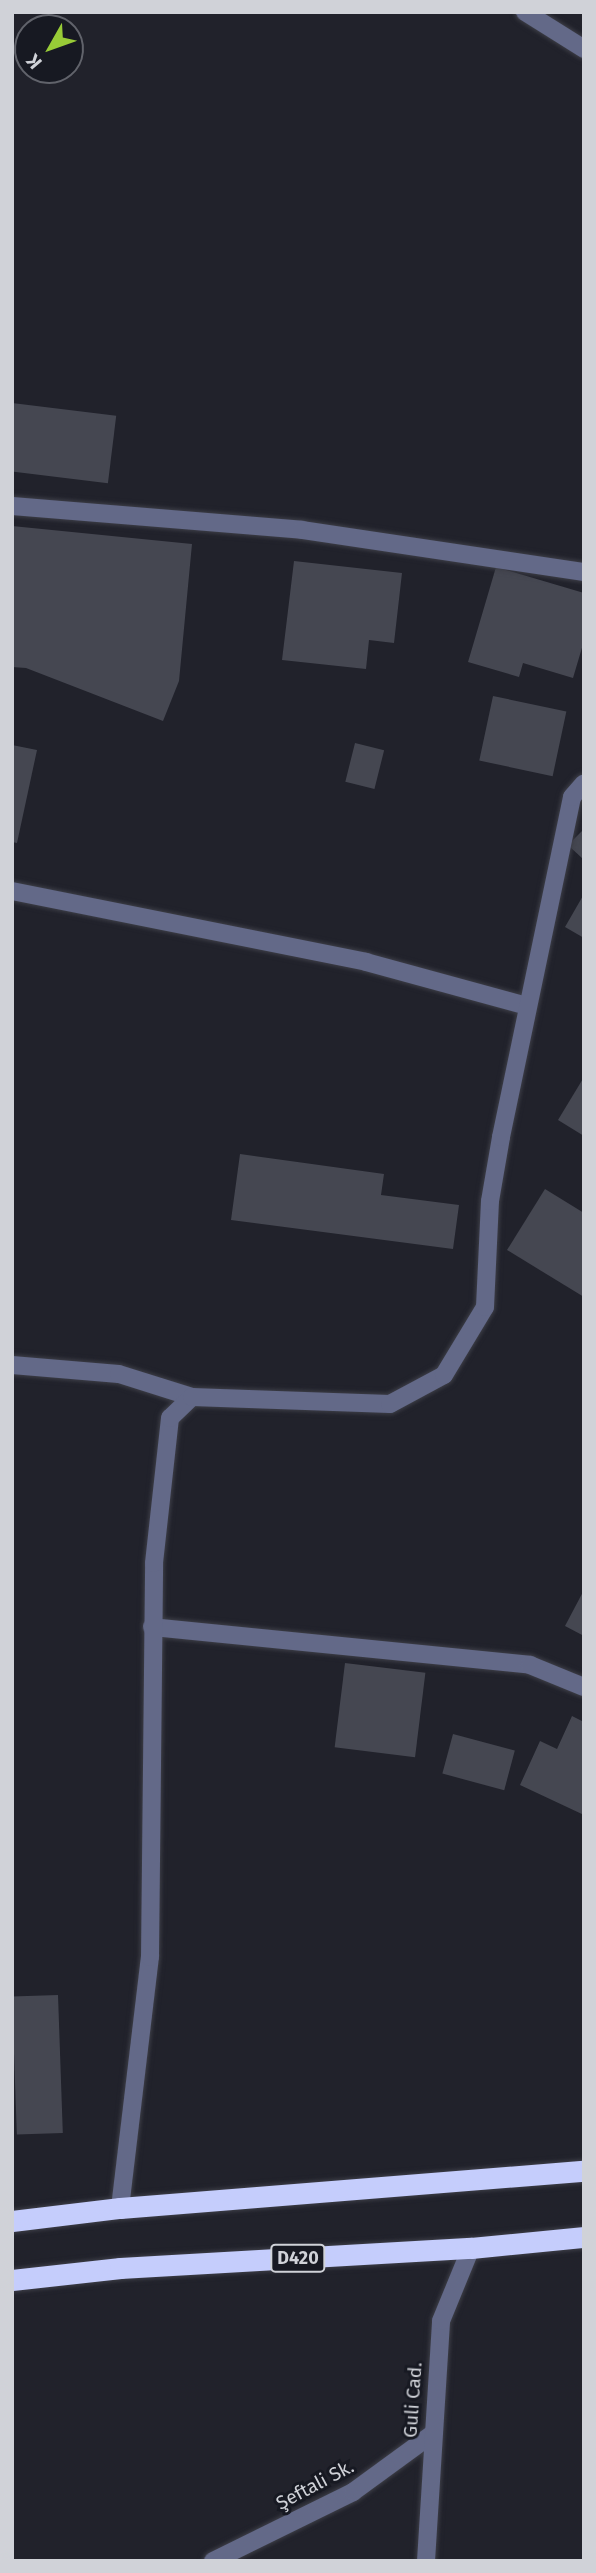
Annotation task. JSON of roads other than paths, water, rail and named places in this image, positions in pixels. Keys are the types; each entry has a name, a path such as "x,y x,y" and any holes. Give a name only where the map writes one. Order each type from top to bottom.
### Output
{"highway":[{"path":"12,2221 120,2208 584,2171"},
{"name":"D420","path":"12,2280 120,2268 471,2248 584,2237"}],"street":[{"path":"525,12 584,49"},
{"path":"12,506 302,530 584,572"},
{"path":"12,1365 119,1374 192,1397 390,1404 444,1375 485,1307 490,1201 527,1006 572,797 584,783"},
{"path":"12,891 366,962 527,1006"},
{"path":"120,2208 150,1957 154,1563 170,1419 192,1397"},
{"path":"152,1627 530,1665 584,1686"},
{"name":"Guli Cad.","path":"426,2561 431,2435 441,2320 471,2248"},
{"name":"Şeftali Sk.","path":"213,2561 353,2492 431,2435"}]}
